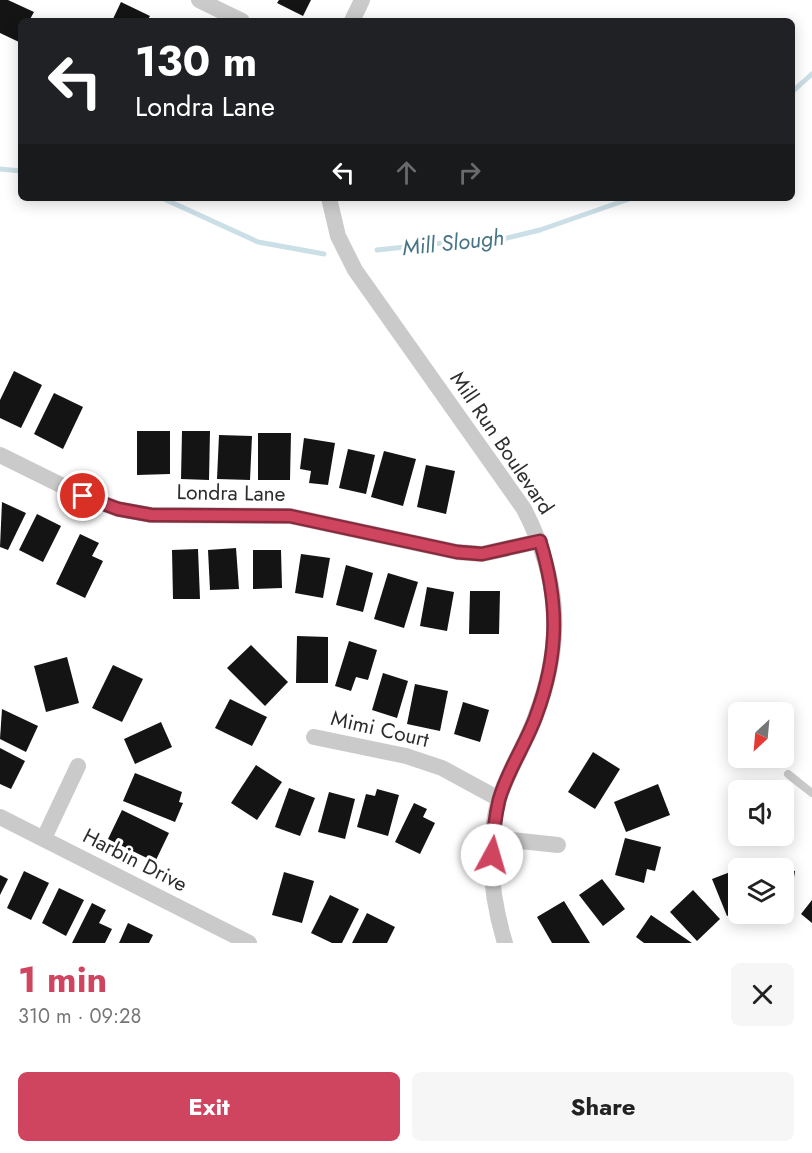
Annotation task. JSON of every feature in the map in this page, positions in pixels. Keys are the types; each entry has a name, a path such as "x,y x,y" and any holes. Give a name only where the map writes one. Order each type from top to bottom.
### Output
{"street":[{"path":"199,0 236,18"},
{"path":"353,18 362,0"},
{"name":"Mill Run Boulevard","path":"329,201 338,236 355,270 524,509 540,541 554,599 555,637 548,678 536,716 499,799 493,838 491,871 497,916 505,943"},
{"name":"Londra Lane","path":"0,455 83,496 118,509 151,515 290,516 457,552 482,554 540,541"},
{"name":"Mimi Court","path":"314,737 406,756 442,768 499,799"},
{"path":"44,838 78,766"},
{"name":"Harbin Drive","path":"0,817 249,943"},
{"path":"493,838 558,845"}],"lane":[{"path":"788,774 812,793"}],"building":[{"path":"0,0 8,0 34,12 31,18 18,18 18,42 0,33"},
{"path":"279,0 311,0 303,16 277,3"},
{"path":"121,2 150,16 149,18 113,18"},
{"path":"14,371 42,385 21,428 0,418 0,400"},
{"path":"54,393 83,407 63,449 34,434"},
{"path":"137,431 170,431 170,474 137,475"},
{"path":"182,431 210,431 209,480 181,479"},
{"path":"258,433 291,433 290,480 258,480"},
{"path":"219,435 252,436 250,480 217,479"},
{"path":"304,438 335,443 328,485 309,483 311,471 300,469"},
{"path":"348,449 375,455 366,494 339,488"},
{"path":"384,451 416,459 403,506 371,497"},
{"path":"426,465 455,471 446,514 417,507"},
{"path":"2,502 26,513 8,550 0,547"},
{"path":"37,514 61,526 43,562 19,550"},
{"path":"80,534 99,543 92,556 103,561 85,598 56,584"},
{"path":"236,548 239,589 210,590 208,550"},
{"path":"198,549 200,599 173,599 172,550"},
{"path":"253,550 281,550 282,588 253,589"},
{"path":"301,554 330,558 323,598 295,593"},
{"path":"346,565 373,573 363,612 336,605"},
{"path":"388,573 418,582 404,628 374,619"},
{"path":"427,587 454,592 447,631 420,626"},
{"path":"470,591 500,591 499,634 469,634"},
{"path":"297,636 328,637 328,683 296,683"},
{"path":"349,641 377,650 368,680 356,677 351,691 335,686"},
{"path":"251,645 288,682 265,706 227,668"},
{"path":"67,657 79,703 46,712 34,666"},
{"path":"113,665 143,679 122,722 92,708"},
{"path":"383,673 408,681 397,718 372,710"},
{"path":"415,684 448,691 440,731 407,724"},
{"path":"230,699 267,717 252,746 215,728"},
{"path":"463,702 489,710 480,742 454,734"},
{"path":"2,709 38,726 26,752 0,739"},
{"path":"161,722 172,747 135,764 124,739"},
{"path":"0,748 25,761 11,789 0,784"},
{"path":"593,752 620,769 595,809 568,792"},
{"path":"256,765 282,782 257,820 231,803"},
{"path":"135,773 182,792 179,802 183,803 175,822 123,801"},
{"path":"658,784 670,815 626,832 614,802"},
{"path":"289,788 315,798 300,836 275,827"},
{"path":"377,789 399,795 388,836 357,827 366,794 375,796"},
{"path":"329,792 355,799 345,839 318,832"},
{"path":"414,803 427,809 423,817 435,823 420,854 395,842"},
{"path":"122,810 169,833 155,862 108,839"},
{"path":"625,838 661,847 655,871 647,869 644,883 615,875"},
{"path":"24,871 49,883 31,920 7,908"},
{"path":"284,872 314,881 302,923 272,915"},
{"path":"728,873 728,916 727,916 712,879"},
{"path":"0,875 8,879 0,895"},
{"path":"602,879 625,909 603,926 579,895"},
{"path":"59,888 84,900 66,936 42,923"},
{"path":"693,890 720,919 697,941 670,912"},
{"path":"330,895 359,909 342,943 332,943 311,933"},
{"path":"812,900 812,923 801,914"},
{"path":"564,901 590,943 552,943 537,917"},
{"path":"92,903 106,910 99,923 112,929 105,943 72,943"},
{"path":"367,913 395,927 387,943 352,943"},
{"path":"651,915 692,943 644,943 636,937"},
{"path":"128,923 153,935 149,943 119,943"}],"waterway":[{"name":"Mill Slough","path":"795,89 812,74"},
{"name":"Mill Slough","path":"0,169 18,171"},
{"name":"Mill Slough","path":"169,201 258,242 324,254"},
{"name":"Mill Slough","path":"377,250 452,242 482,244 540,230 623,201"}],"route":[{"path":"83,496 118,509 151,515 290,516 322,521 457,552 482,554 540,541 549,568 554,599 555,637 548,678 536,716 499,799 492,855"}]}
